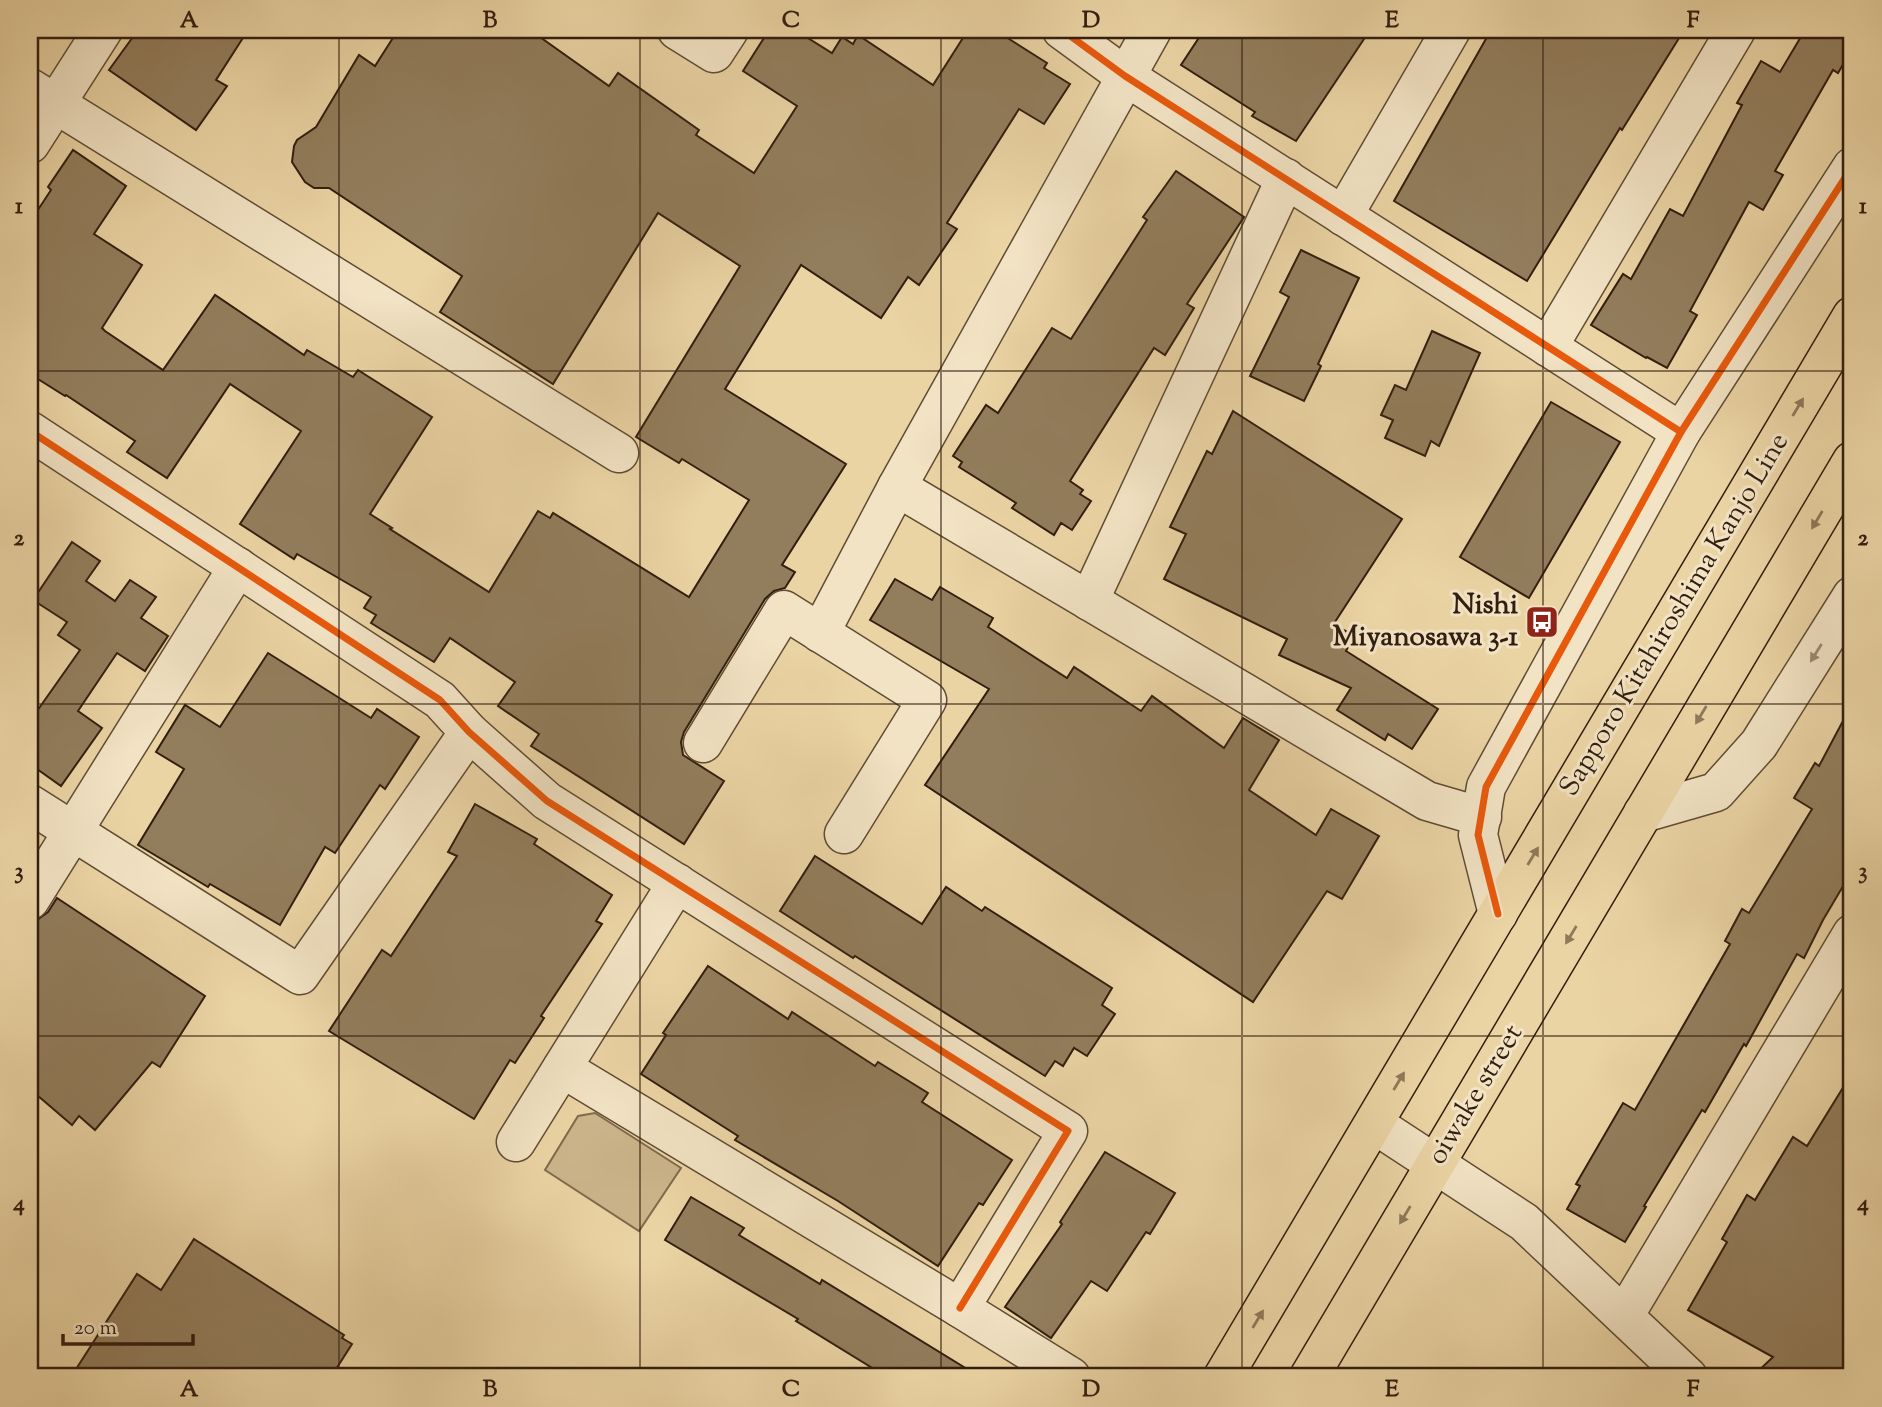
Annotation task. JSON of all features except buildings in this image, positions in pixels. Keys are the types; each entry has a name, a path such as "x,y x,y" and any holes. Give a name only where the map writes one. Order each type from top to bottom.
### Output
{"main road":[{"name":"Sapporo Kitahiroshima Kanjo Line","path":"1498,915 1852,316"},
{"path":"1643,813 1852,461"},
{"name":"oiwake street","path":"1308,1377 1643,813"},
{"path":"1223,1377 1498,915"}],"street":[{"path":"30,144 42,96 103,30"},
{"path":"677,30 714,52 729,30"},
{"path":"1062,30 1125,76 1681,432"},
{"path":"820,632 897,487 1152,30"},
{"path":"1343,216 1451,30"},
{"path":"1548,347 1736,30"},
{"path":"42,96 619,453"},
{"path":"1498,915 1478,835 1486,787 1681,432 1852,167"},
{"path":"1089,601 1286,178"},
{"path":"30,431 440,700 469,732 547,801 1068,1130 960,1308"},
{"path":"897,487 1427,801 1482,817"},
{"path":"30,900 238,568"},
{"path":"1643,813 1716,792 1759,744 1852,596"},
{"path":"703,743 784,610 927,700 844,834"},
{"path":"30,804 300,975 469,732"},
{"path":"516,1142 677,883"},
{"path":"1624,1316 1852,934"},
{"path":"562,1068 1071,1377"},
{"path":"1374,1124 1524,1222 1688,1377"}],"shaded area":[{"path":"595,1113 681,1168 639,1231 545,1170 578,1116"}],"cycle path":[{"path":"1062,30 1125,76 1681,432"},
{"path":"1498,914 1478,835 1486,787 1681,432 1852,167"},
{"path":"30,431 440,700 469,732 547,801 1068,1131 960,1308"}],"place":[{"name":"Nishi Miyanosawa 3-1","path":"1542,622"}]}
